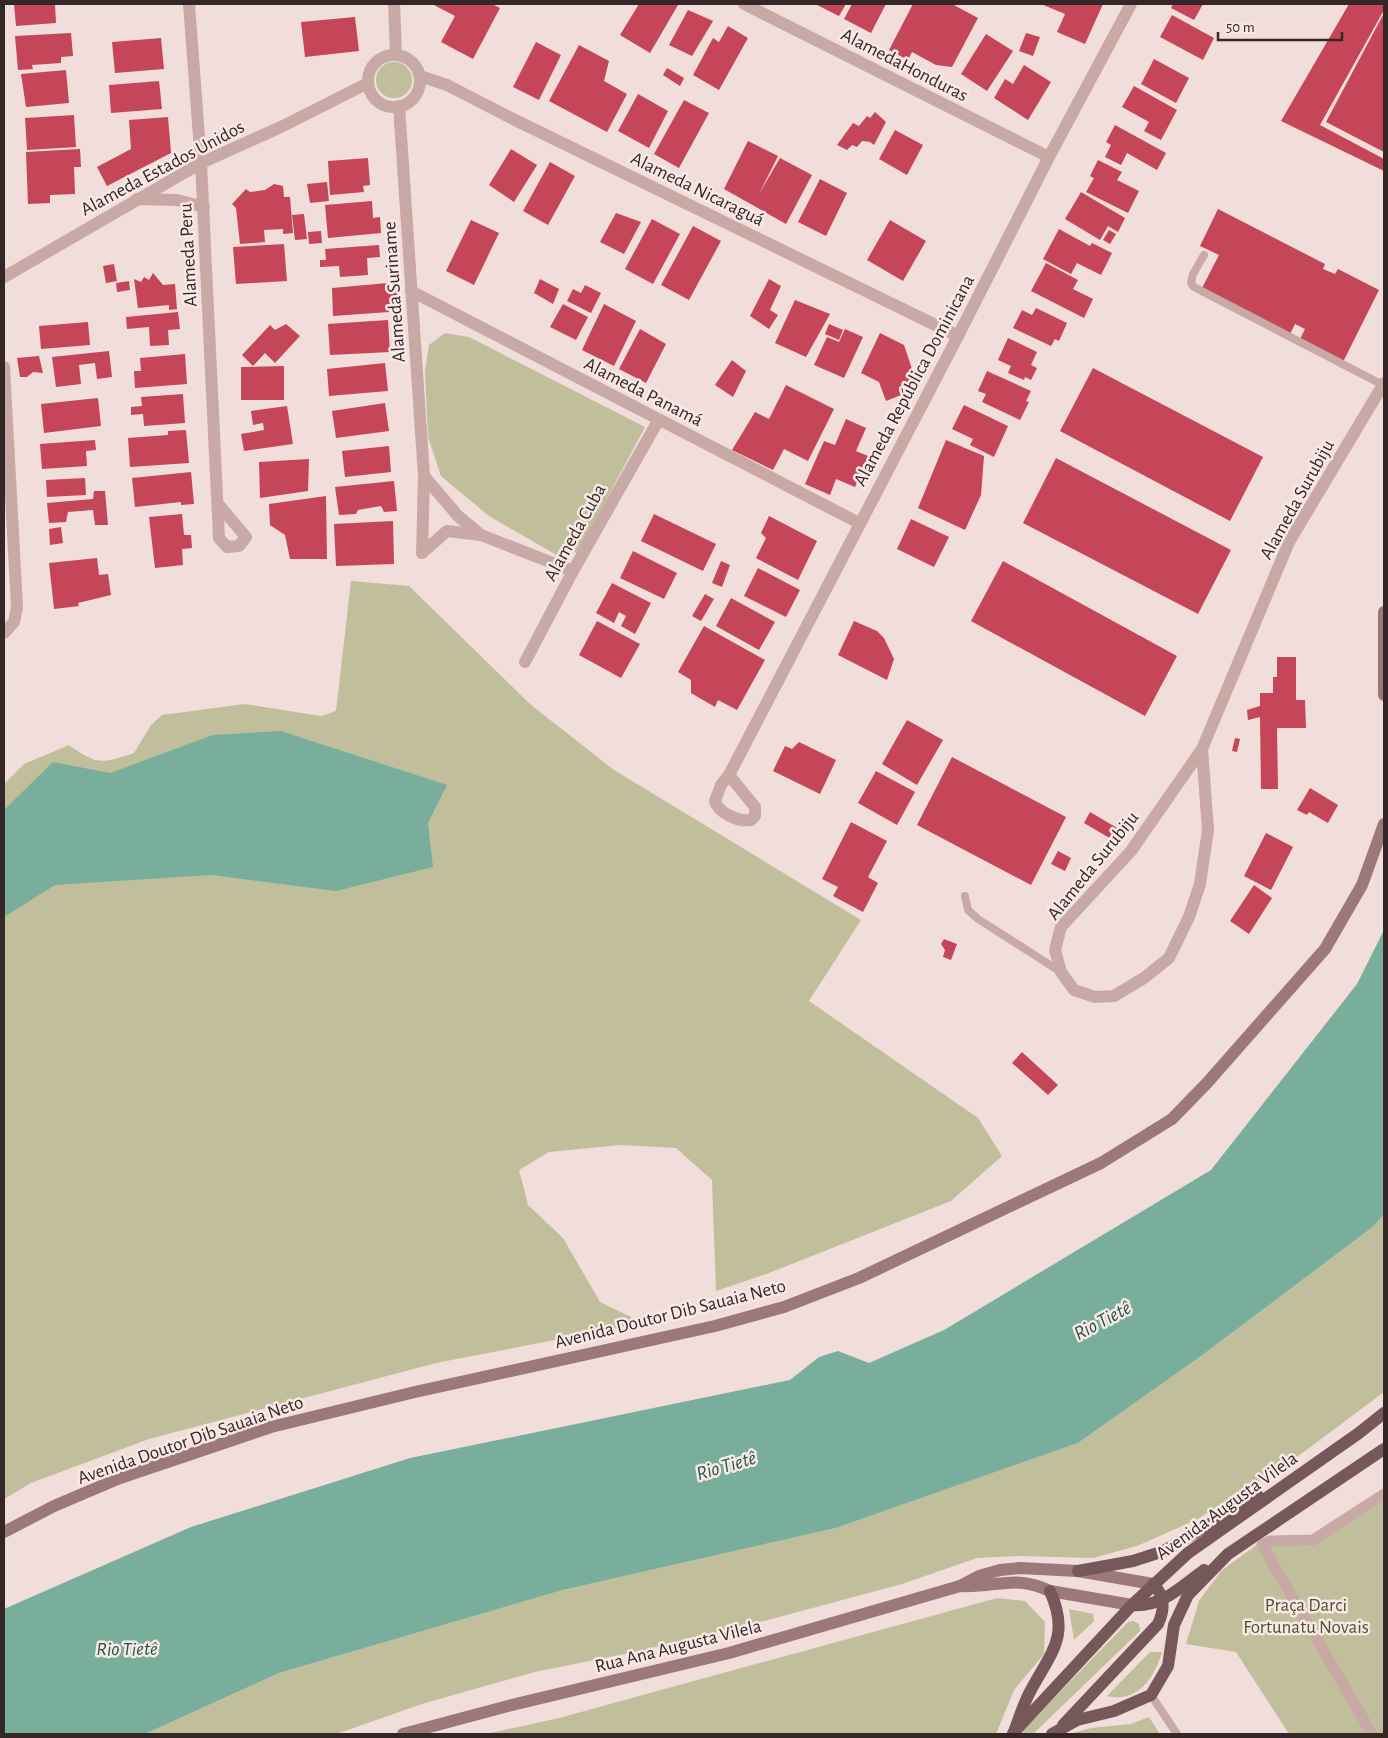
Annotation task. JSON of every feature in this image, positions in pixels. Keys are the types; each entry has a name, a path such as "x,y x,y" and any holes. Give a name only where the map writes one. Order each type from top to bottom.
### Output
{"main road":[{"path":"1384,612 1384,695"},
{"name":"Avenida Doutor Dib Sauaia Neto","path":"4,1532 54,1506 120,1478 271,1427 424,1390 715,1326 784,1307 860,1278 1101,1162 1172,1119 1207,1083 1325,949 1362,886 1384,824"},
{"name":"Avenida Augusta Vilela","path":"1078,1571 1153,1584 1188,1553 1384,1412"},
{"path":"1132,1605 1149,1605 1163,1599 1384,1449"},
{"path":"1078,1571 1133,1561 1164,1551 1312,1465"},
{"path":"1056,1731 1094,1715 1121,1708 1151,1695 1168,1666 1174,1625 1188,1595 1228,1554"},
{"name":"Rua Ana Augusta Vilela","path":"403,1734 508,1706 729,1653 960,1586 979,1576 1000,1570 1020,1568 1078,1571"},
{"name":"Rua Ana Augusta Vilela","path":"960,1586 981,1588 1015,1581 1039,1586 1050,1591 1132,1605"},
{"path":"1013,1734 1153,1584 1163,1599 1162,1615 1158,1624 1056,1731"},
{"path":"1013,1734 1029,1692 1052,1652 1058,1637 1060,1622 1050,1591"}],"street":[{"name":"Alameda Peru","path":"189,4 204,207 219,505"},
{"path":"394,4 396,54"},
{"name":"AlamedaHonduras","path":"744,4 1049,157"},
{"name":"Alameda República Dominicana","path":"729,774 958,336 1049,157 1132,4"},
{"path":"396,54 412,61 420,76 418,93 412,100 399,106 388,106 380,103 374,98 368,83 369,73 373,65 387,55 396,54"},
{"name":"Alameda Nicaraguá","path":"420,76 447,85 520,123 958,336"},
{"name":"Alameda Estados Unidos","path":"4,277 201,163 284,126 368,83"},
{"name":"Alameda Suriname","path":"399,106 424,476 422,553 446,531 481,535"},
{"path":"137,199 177,200 204,207"},
{"name":"Alameda Panamá","path":"411,291 859,523"},
{"path":"4,367 17,607 14,622 8,631 4,633"},
{"name":"Alameda Surubiju","path":"1202,749 1208,830 1200,884 1189,917 1169,958 1144,978 1114,996 1095,997 1074,990 1061,972 1055,950 1061,927 1131,851 1202,749 1289,542 1384,384"},
{"name":"Alameda Cuba","path":"525,662 573,571 658,420"},
{"path":"424,476 458,516 481,535 573,571"},
{"path":"1372,1734 1262,1545 1270,1540 1313,1540 1384,1494"}],"lane":[{"path":"1204,255 1193,274 1191,283 1194,287 1384,384"},
{"path":"965,896 968,910 978,919 1061,972"},
{"path":"1151,1695 1177,1734"}],"green space":[{"path":"394,62 401,63 407,67 411,73 411,87 407,93 401,97 394,98 387,97 381,93 377,87 376,80 377,73 381,67 387,63"},
{"path":"445,333 469,337 645,427 579,551 560,557 489,516 441,476 428,437 425,371 429,345"},
{"path":"351,581 409,586 531,705 614,770 861,920 809,1001 978,1118 1002,1156 951,1201 769,1273 716,1291 712,1180 676,1148 621,1145 549,1152 519,1170 528,1205 563,1238 600,1302 631,1317 633,1325 436,1363 149,1439 31,1483 4,1499 4,784 24,764 69,745 86,756 100,761 134,753 151,725 162,715 245,704 321,716 336,711"},
{"path":"1384,1214 1384,1392 1301,1454 1267,1476 1198,1519 1137,1546 1093,1558 1018,1556 977,1558 902,1584 768,1620 639,1651 535,1672 425,1703 336,1734 145,1734 279,1673 563,1590 836,1528 1078,1443 1201,1356 1374,1226"},
{"name":"Praça Darci Fortunatu Novais","path":"1384,1490 1384,1734 1289,1734 1236,1652 1186,1644 1199,1601 1221,1571 1258,1544 1313,1537"},
{"path":"997,1598 1025,1601 1045,1622 1044,1654 1014,1690 996,1734 486,1734 559,1718"},
{"path":"1069,1609 1093,1614 1094,1621 1074,1640"},
{"path":"1133,1621 1139,1624 1140,1631 1033,1734 1019,1734 1128,1622"},
{"path":"1150,1652 1162,1652 1154,1671 1143,1686 1128,1696 1107,1696"},
{"path":"1149,1717 1160,1734 1069,1734 1091,1728 1131,1724"}],"water":[{"path":"281,731 447,785 428,823 433,867 336,891 211,875 55,885 4,917 4,810 53,762 110,773 213,735"},
{"name":"Rio Tietê","path":"1384,930 1384,1214 1374,1226 1201,1356 1078,1443 836,1528 563,1590 279,1673 145,1734 4,1734 4,1609 191,1527 410,1458 790,1380 819,1357 838,1351 869,1363 944,1330 1211,1170 1357,984"}],"building":[{"path":"14,4 55,4 56,23 16,26"},
{"path":"432,4 492,4 500,8 473,59 441,42 455,16"},
{"path":"639,4 678,5 650,53 620,35"},
{"path":"815,4 846,4 839,16"},
{"path":"852,4 886,4 871,33 844,19"},
{"path":"913,4 952,4 978,18 952,67 936,65 912,52 908,60 889,50"},
{"path":"1041,4 1103,4 1085,44 1057,32 1065,14"},
{"path":"1173,4 1203,4 1194,20 1171,8"},
{"path":"1349,4 1384,4 1384,10 1320,125 1384,159 1384,171 1281,121"},
{"path":"688,10 713,21 692,56 669,45"},
{"path":"1384,13 1384,152 1326,122"},
{"path":"1172,15 1214,38 1203,60 1160,37"},
{"path":"355,17 359,51 305,57 301,22"},
{"path":"728,26 748,38 719,90 693,75 713,38 719,42"},
{"path":"71,33 73,56 61,57 61,63 32,65 33,69 18,70 15,36"},
{"path":"1026,33 1040,37 1033,56 1019,51"},
{"path":"986,34 1013,51 987,91 961,74"},
{"path":"161,38 164,69 115,73 112,42"},
{"path":"536,42 561,55 539,100 513,87"},
{"path":"579,45 609,61 604,81 627,94 607,132 549,101"},
{"path":"1154,59 1189,78 1176,103 1141,84"},
{"path":"1024,65 1051,82 1028,120 994,98 1005,79 1013,84"},
{"path":"667,68 684,78 680,86 663,75"},
{"path":"66,70 69,103 26,107 21,74"},
{"path":"159,81 162,109 111,113 109,85"},
{"path":"1134,86 1177,110 1161,140 1144,131 1149,122 1122,107"},
{"path":"638,94 668,111 649,148 618,131"},
{"path":"684,100 709,113 679,168 654,154"},
{"path":"875,112 886,122 874,145 870,142 862,141 857,147 852,145 847,150 837,145 853,123 859,126 867,116 870,118"},
{"path":"74,115 76,147 27,150 25,118"},
{"path":"168,117 171,153 107,186 97,167 131,149 129,120"},
{"path":"1115,125 1166,153 1157,170 1127,153 1121,165 1105,157 1111,145 1106,142"},
{"path":"895,130 923,145 907,175 879,159"},
{"path":"748,141 778,156 759,194 780,158 812,175 786,224 724,189"},
{"path":"80,149 81,167 74,167 75,194 50,195 50,203 28,204 26,152"},
{"path":"511,149 537,165 514,202 489,185"},
{"path":"368,158 370,185 363,186 364,192 330,195 328,161"},
{"path":"1098,160 1122,172 1117,180 1139,191 1128,213 1086,192 1094,178 1090,176"},
{"path":"550,162 575,176 548,225 523,211"},
{"path":"820,179 847,193 826,236 798,222"},
{"path":"327,182 329,201 310,203 307,184"},
{"path":"274,184 283,186 284,197 290,197 293,233 283,234 283,229 264,230 265,242 240,244 236,208 232,204 246,189 250,192 265,190"},
{"path":"1081,192 1125,218 1118,232 1108,226 1100,240 1065,219"},
{"path":"372,201 373,218 380,217 381,233 328,238 325,205"},
{"path":"1218,209 1325,264 1323,269 1335,274 1338,269 1379,290 1343,362 1300,339 1305,329 1295,324 1290,334 1202,288 1219,255 1200,246"},
{"path":"616,213 641,222 624,254 600,242"},
{"path":"304,214 307,239 295,240 292,215"},
{"path":"652,219 680,234 653,284 625,269"},
{"path":"471,220 499,233 474,285 446,271"},
{"path":"890,220 926,241 903,281 867,260"},
{"path":"693,226 721,241 689,300 661,285"},
{"path":"1059,229 1090,246 1092,243 1112,253 1101,275 1077,263 1071,274 1043,259"},
{"path":"1109,230 1116,234 1110,244 1103,240"},
{"path":"321,231 322,243 309,244 308,232"},
{"path":"284,244 287,281 236,284 233,247"},
{"path":"379,245 380,257 367,258 368,275 340,277 339,266 320,267 320,260 326,260 325,249"},
{"path":"1046,263 1078,280 1073,289 1093,299 1084,318 1031,291"},
{"path":"114,264 117,281 106,283 103,266"},
{"path":"153,273 163,285 175,284 177,309 169,310 169,305 138,308 134,279 141,282 144,277 149,280"},
{"path":"540,279 559,289 553,304 534,293"},
{"path":"769,279 781,286 770,310 778,315 769,329 750,316"},
{"path":"129,281 130,290 117,292 116,283"},
{"path":"399,282 399,304 389,304 389,312 333,316 332,288"},
{"path":"585,285 601,293 591,313 567,301 573,289 581,293"},
{"path":"795,300 830,314 806,357 775,343"},
{"path":"563,304 588,317 576,340 550,327"},
{"path":"604,304 636,321 614,366 582,350"},
{"path":"1036,308 1067,323 1059,341 1055,339 1051,346 1013,328 1022,310 1032,315"},
{"path":"178,312 180,329 168,330 169,345 150,346 149,327 127,329 126,317"},
{"path":"388,320 390,352 330,355 328,324"},
{"path":"88,322 90,345 41,349 39,326"},
{"path":"286,324 300,336 275,363 265,353 253,366 242,355 270,325 275,330"},
{"path":"829,324 843,330 839,340 825,334"},
{"path":"640,329 666,344 646,383 619,369"},
{"path":"845,329 863,337 844,378 814,365 827,337 839,342"},
{"path":"880,333 904,345 914,375 901,395 886,401 879,382 861,373"},
{"path":"1008,338 1037,352 1031,365 1037,368 1031,380 1025,377 1024,380 1008,373 1011,366 998,360"},
{"path":"109,351 112,377 97,379 95,363 79,365 81,384 56,387 52,357"},
{"path":"185,354 187,384 135,388 134,371 141,371 140,358"},
{"path":"39,356 43,373 33,372 27,377 20,377 17,358"},
{"path":"732,360 746,371 733,397 715,385"},
{"path":"385,363 388,391 329,396 327,369"},
{"path":"284,366 284,400 241,400 241,367"},
{"path":"1093,368 1263,457 1230,521 1060,431"},
{"path":"987,371 1031,391 1026,401 1029,402 1020,420 982,402 986,394 978,391"},
{"path":"786,385 834,409 808,461 784,449 773,470 732,450 755,412 769,419"},
{"path":"183,394 185,423 144,426 143,414 131,415 131,407 142,406 141,397"},
{"path":"98,398 101,426 44,433 41,404"},
{"path":"385,403 389,431 336,438 332,411"},
{"path":"964,405 1008,426 994,457 970,445 973,439 952,429"},
{"path":"287,406 293,444 244,451 241,434 264,430 263,423 253,425 251,411"},
{"path":"846,419 866,428 856,451 868,456 855,487 836,479 830,495 805,484 824,441 835,445"},
{"path":"186,430 189,463 130,467 128,438 168,435 168,431"},
{"path":"95,440 96,450 86,451 87,466 42,469 40,444"},
{"path":"946,440 984,456 981,495 965,530 918,508"},
{"path":"389,446 391,472 345,477 342,451"},
{"path":"1056,458 1231,550 1198,614 1023,523"},
{"path":"309,459 308,491 260,498 259,462"},
{"path":"191,472 194,504 181,505 181,502 135,507 132,478"},
{"path":"85,478 86,495 47,497 46,480"},
{"path":"394,481 397,511 384,512 381,506 358,510 356,514 339,515 335,487"},
{"path":"94,491 105,491 108,525 95,525 93,510 68,512 66,522 49,523 47,503 93,499"},
{"path":"326,496 327,559 290,559 285,535 270,525 269,504"},
{"path":"182,514 184,535 191,535 192,548 182,549 183,565 155,568 149,517"},
{"path":"654,514 716,544 703,571 641,541"},
{"path":"769,516 817,541 798,580 756,558 766,538 761,533"},
{"path":"911,519 949,537 934,567 897,549"},
{"path":"393,521 394,564 336,566 334,524"},
{"path":"61,527 63,543 50,545 49,529"},
{"path":"633,551 677,573 664,599 620,578"},
{"path":"97,558 99,575 108,574 111,595 78,603 79,606 54,609 49,563"},
{"path":"721,561 730,565 722,587 712,583"},
{"path":"1003,561 1177,656 1145,716 971,621"},
{"path":"758,568 800,590 786,617 744,596"},
{"path":"612,583 651,603 635,634 621,626 626,616 619,612 614,623 596,613"},
{"path":"705,594 714,599 701,621 692,616"},
{"path":"731,598 775,622 759,650 716,626"},
{"path":"597,621 640,644 621,678 579,655"},
{"path":"854,621 877,631 884,638 894,659 887,680 838,655"},
{"path":"704,626 765,660 737,710 718,700 715,707 691,693 691,680 678,672"},
{"path":"1277,657 1296,657 1296,700 1305,700 1306,728 1277,728 1278,789 1261,789 1260,717 1248,720 1247,710 1260,706 1260,693 1273,693 1273,677 1277,677"},
{"path":"907,720 943,740 917,785 882,764"},
{"path":"1235,738 1240,739 1237,752 1232,751"},
{"path":"799,742 836,760 820,794 773,771 785,746 792,749"},
{"path":"952,757 1066,817 1031,885 917,825"},
{"path":"876,771 915,792 897,825 858,803"},
{"path":"1310,788 1338,805 1328,823 1309,812 1307,815 1297,810"},
{"path":"1090,812 1124,832 1118,843 1084,823"},
{"path":"851,822 887,841 868,877 878,883 863,912 833,896 838,887 822,879"},
{"path":"1266,833 1293,847 1271,890 1244,876"},
{"path":"1058,851 1071,858 1065,871 1051,864"},
{"path":"1254,885 1272,898 1249,934 1230,921"},
{"path":"944,939 957,944 951,960 943,957 945,950 941,944"},
{"path":"1022,1052 1058,1085 1048,1095 1012,1063"}]}
